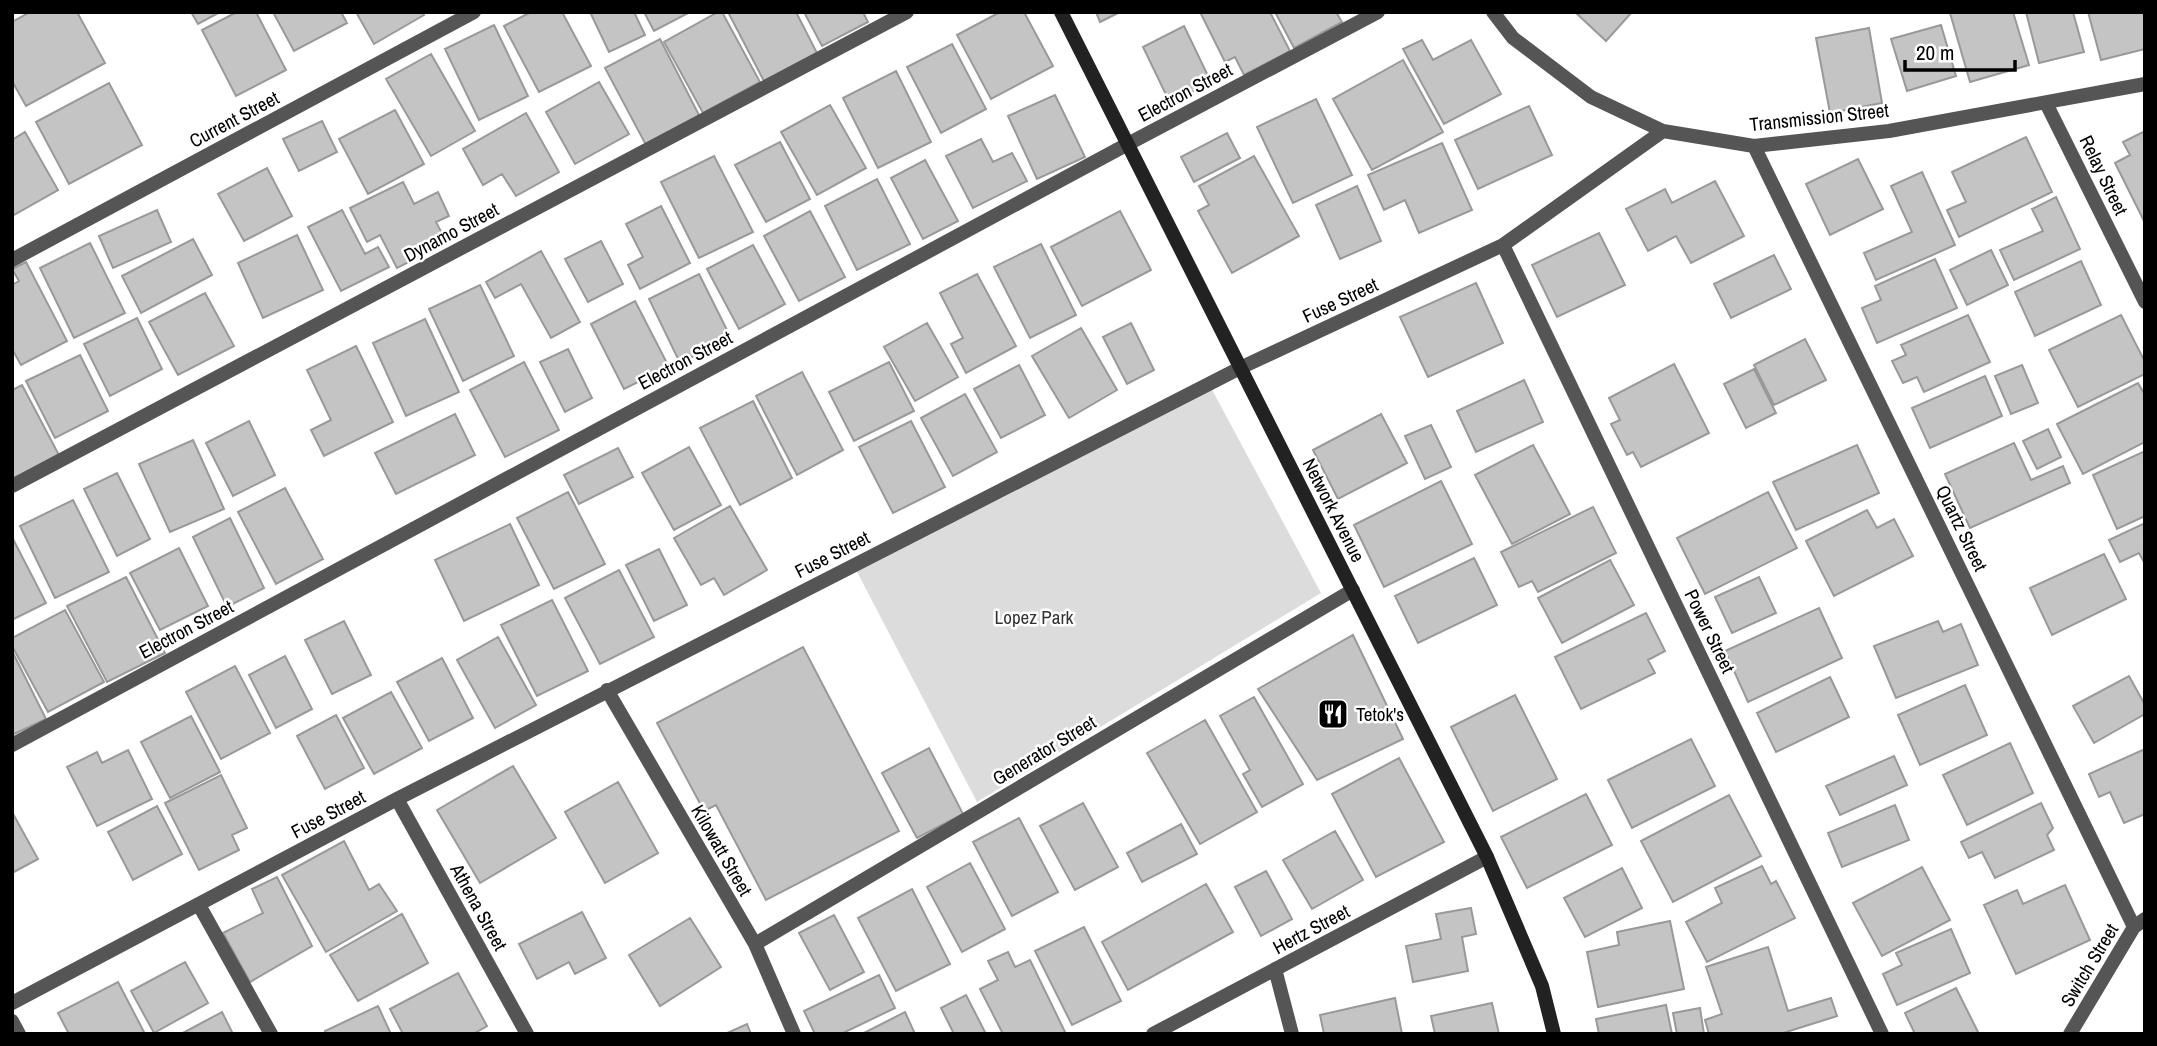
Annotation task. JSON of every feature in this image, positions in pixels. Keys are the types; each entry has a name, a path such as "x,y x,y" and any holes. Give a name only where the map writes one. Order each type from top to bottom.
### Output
{"street":[{"name":"Current Street","path":"12,260 474,12"},
{"name":"Dynamo Street","path":"12,486 907,12"},
{"name":"Network Avenue","path":"1061,12 1487,857 1542,986 1554,1034"},
{"name":"Electron Street","path":"12,744 1378,12"},
{"name":"Transmission Street","path":"1493,12 1513,38 1581,90 1663,131 1754,146 1888,131 2145,84"},
{"name":"Relay Street","path":"2046,103 2145,302"},
{"name":"Fuse Street","path":"12,1003 607,690 1240,368 1503,245 1663,131"},
{"name":"Quartz Street","path":"1754,146 2140,923"},
{"name":"Power Street","path":"1503,245 1882,1034"},
{"name":"Generator Street","path":"754,944 1353,590"},
{"name":"Kilowatt Street","path":"607,690 754,944 794,1034"},
{"name":"Athena Street","path":"397,799 527,1034"},
{"name":"Hertz Street","path":"1153,1034 1487,857"},
{"path":"199,905 271,1034"},
{"name":"Switch Street","path":"2070,1034 2140,923"},
{"path":"1275,969 1292,1034"},
{"path":"12,1021 19,1034"}],"green space":[{"name":"Lopez Park","path":"1209,384 1321,593 977,802 854,566"}],"building":[{"path":"30,12 77,12 105,63 26,106 12,81 12,22"},
{"path":"191,12 220,12 198,24"},
{"path":"237,12 256,12 286,70 236,96 202,30"},
{"path":"273,12 341,12 347,23 294,51"},
{"path":"356,12 422,12 424,15 374,44"},
{"path":"531,12 562,12 591,66 539,92 504,26"},
{"path":"590,12 634,12 645,35 609,52"},
{"path":"644,12 690,12 654,31"},
{"path":"722,12 760,82 703,113 664,42"},
{"path":"728,12 796,12 819,57 766,85"},
{"path":"804,12 863,12 868,22 822,46"},
{"path":"1000,12 1024,12 1053,66 991,99 957,35"},
{"path":"1096,12 1120,12 1100,22"},
{"path":"1200,12 1270,12 1290,51 1244,75 1235,57 1225,62"},
{"path":"1275,12 1336,12 1342,22 1294,48"},
{"path":"1575,12 1632,12 1606,41"},
{"path":"2013,12 2029,65 1970,82 1950,13"},
{"path":"2026,12 2073,12 2084,52 2039,63"},
{"path":"2088,12 2145,12 2145,49 2101,60"},
{"path":"494,25 528,96 479,120 445,49"},
{"path":"1941,25 1956,76 1907,91 1891,39"},
{"path":"1184,26 1211,82 1170,103 1143,47"},
{"path":"1869,28 1882,103 1830,113 1816,38"},
{"path":"660,39 700,117 646,145 605,68"},
{"path":"1422,40 1433,60 1471,40 1501,94 1444,124 1403,49"},
{"path":"952,44 986,109 941,133 907,67"},
{"path":"431,54 475,131 431,156 386,79"},
{"path":"1403,60 1443,132 1372,170 1333,99"},
{"path":"896,71 931,142 878,168 843,98"},
{"path":"599,82 629,134 575,164 546,112"},
{"path":"109,83 142,145 69,184 36,122"},
{"path":"1055,95 1085,157 1037,179 1008,116"},
{"path":"1316,99 1352,175 1293,203 1257,127"},
{"path":"830,105 866,168 817,195 781,132"},
{"path":"1529,106 1552,155 1478,189 1455,140"},
{"path":"395,110 424,164 368,194 339,139"},
{"path":"526,113 559,172 516,196 502,174 483,185 463,149"},
{"path":"322,121 337,152 299,171 283,139"},
{"path":"2145,131 2144,221 2115,163 2130,155 2123,142"},
{"path":"25,132 58,190 12,216 12,140"},
{"path":"1227,133 1240,158 1194,182 1181,157"},
{"path":"2026,137 2052,192 1959,237 1947,210 1966,202 1952,172"},
{"path":"981,139 993,162 1012,153 1027,181 973,208 946,156"},
{"path":"780,142 810,199 766,222 735,165"},
{"path":"1442,143 1472,210 1419,233 1405,200 1384,210 1368,175"},
{"path":"714,156 753,232 699,258 661,182"},
{"path":"1254,156 1299,236 1232,273 1198,211 1209,205 1199,186"},
{"path":"1858,159 1883,209 1830,235 1806,184"},
{"path":"925,160 958,221 923,239 891,178"},
{"path":"267,168 292,216 244,241 218,194"},
{"path":"1922,172 1955,245 1876,280 1864,253 1912,232 1891,186"},
{"path":"877,179 910,244 857,270 825,206"},
{"path":"1715,181 1744,236 1691,263 1676,236 1648,251 1626,209 1665,189 1672,203"},
{"path":"403,182 414,204 438,192 449,216 436,222 447,243 397,268 380,235 367,242 350,208"},
{"path":"1357,186 1381,241 1340,259 1316,205"},
{"path":"2056,197 2080,249 2014,280 2000,250 2043,231 2032,209"},
{"path":"661,206 690,263 640,289 628,265 643,257 626,224"},
{"path":"157,210 171,242 113,268 99,236"},
{"path":"342,210 365,254 378,247 389,267 341,291 308,227"},
{"path":"810,211 845,277 799,301 764,236"},
{"path":"1120,211 1151,270 1082,306 1051,247"},
{"path":"1599,233 1625,285 1557,317 1532,265"},
{"path":"297,235 323,290 263,318 238,263"},
{"path":"193,239 212,275 141,313 122,276"},
{"path":"601,241 623,284 588,302 565,259"},
{"path":"90,243 125,313 74,338 40,268"},
{"path":"1041,244 1076,315 1030,338 994,267"},
{"path":"753,245 785,304 739,329 707,269"},
{"path":"1991,250 2008,285 1967,305 1950,270"},
{"path":"541,251 580,322 551,338 521,284 495,298 486,282"},
{"path":"1774,255 1791,289 1731,318 1714,284"},
{"path":"1935,259 1957,308 1877,343 1862,308 1881,300 1875,286"},
{"path":"2081,261 2101,305 2035,336 2015,292"},
{"path":"26,262 67,341 21,365 12,349 12,285 19,281 12,269"},
{"path":"699,274 731,338 680,363 649,299"},
{"path":"977,274 1016,346 966,373 951,344 963,338 940,293"},
{"path":"1476,283 1503,343 1428,377 1400,317"},
{"path":"480,285 514,356 463,381 429,309"},
{"path":"205,293 234,346 178,375 149,322"},
{"path":"635,301 669,367 624,389 591,324"},
{"path":"1968,315 1990,362 1924,392 1917,377 1903,383 1892,361 1906,355 1901,345"},
{"path":"2121,315 2145,362 2145,374 2078,407 2049,350"},
{"path":"137,318 162,369 110,396 84,344"},
{"path":"425,319 459,392 406,416 373,343"},
{"path":"927,323 958,377 915,401 884,347"},
{"path":"1131,323 1154,370 1127,384 1103,337"},
{"path":"1081,328 1117,390 1069,418 1032,356"},
{"path":"1805,339 1826,380 1774,405 1754,365"},
{"path":"356,346 393,422 324,456 311,430 331,420 307,370"},
{"path":"568,349 592,398 565,412 540,362"},
{"path":"80,355 108,411 55,438 26,381"},
{"path":"524,362 559,430 505,457 470,390"},
{"path":"889,362 914,411 854,441 829,392"},
{"path":"1674,364 1709,433 1641,467 1633,452 1627,455 1611,424 1620,420 1609,398"},
{"path":"1019,365 1045,415 1001,438 974,389"},
{"path":"2022,365 2038,403 2011,414 1995,376"},
{"path":"1754,369 1776,413 1746,428 1724,384"},
{"path":"802,372 843,450 797,475 756,396"},
{"path":"1985,376 2002,416 1930,448 1912,408"},
{"path":"1524,380 1543,422 1476,452 1457,411"},
{"path":"2138,383 2145,395 2145,442 2083,474 2057,424"},
{"path":"22,385 60,457 12,483 12,390"},
{"path":"965,394 997,452 953,476 921,418"},
{"path":"753,401 792,478 740,505 700,428"},
{"path":"455,414 475,455 396,494 375,453"},
{"path":"1381,414 1407,463 1338,499 1313,450"},
{"path":"249,421 275,475 233,496 206,443"},
{"path":"911,421 945,487 893,513 859,447"},
{"path":"1431,425 1451,467 1425,479 1405,436"},
{"path":"2048,429 2061,457 2037,469 2023,441"},
{"path":"193,440 224,509 170,532 139,464"},
{"path":"2014,443 2031,480 2063,466 2070,483 1970,528 1945,474"},
{"path":"1533,445 1570,514 1512,544 1475,475"},
{"path":"1857,445 1879,493 1796,530 1773,482"},
{"path":"689,447 721,505 674,530 642,473"},
{"path":"618,448 633,477 579,504 564,475"},
{"path":"2145,451 2145,516 2117,529 2093,475"},
{"path":"117,473 150,539 117,556 84,489"},
{"path":"1441,481 1472,544 1384,587 1354,525"},
{"path":"285,488 323,559 276,584 238,512"},
{"path":"568,492 605,564 554,589 517,518"},
{"path":"1768,492 1797,548 1705,594 1677,538"},
{"path":"73,500 109,572 55,598 20,526"},
{"path":"730,506 767,570 724,595 714,578 701,585 674,538"},
{"path":"1593,507 1616,553 1538,592 1532,581 1519,587 1501,552"},
{"path":"1867,510 1877,528 1894,519 1913,556 1834,596 1806,541"},
{"path":"230,518 264,588 227,607 193,537"},
{"path":"2145,523 2145,564 2139,553 2120,562 2109,540"},
{"path":"510,524 539,585 464,621 435,560"},
{"path":"12,537 46,603 12,620"},
{"path":"179,548 208,606 160,630 130,573"},
{"path":"659,549 687,605 654,621 626,565"},
{"path":"2104,554 2126,599 2052,635 2030,588"},
{"path":"1474,558 1497,605 1418,643 1395,596"},
{"path":"1610,560 1634,605 1562,643 1538,598"},
{"path":"619,570 654,637 600,664 565,598"},
{"path":"126,577 165,653 107,682 67,606"},
{"path":"1759,577 1776,613 1732,633 1715,597"},
{"path":"552,600 588,671 537,696 501,625"},
{"path":"1819,608 1842,658 1748,702 1725,651"},
{"path":"65,610 104,682 48,712 12,646 12,638"},
{"path":"1646,613 1665,651 1648,660 1655,673 1581,709 1555,657"},
{"path":"344,621 371,675 332,694 305,640"},
{"path":"1938,621 1943,632 1961,624 1978,665 1896,698 1874,646"},
{"name":"Tetok's","path":"1353,635 1403,739 1317,780 1258,689"},
{"path":"498,637 536,705 495,728 457,660"},
{"path":"803,647 899,831 766,900 716,805 704,811 657,723"},
{"path":"12,651 46,719 12,735"},
{"path":"285,656 312,709 276,728 249,675"},
{"path":"442,658 473,718 429,741 397,682"},
{"path":"235,666 270,733 221,759 186,692"},
{"path":"2129,676 2145,705 2145,714 2094,743 2073,706"},
{"path":"1830,677 1849,717 1776,752 1757,713"},
{"path":"1965,685 1987,735 1920,765 1898,715"},
{"path":"391,692 422,748 374,774 343,718"},
{"path":"1515,695 1557,779 1493,811 1451,727"},
{"path":"1254,697 1303,784 1262,807 1243,774 1250,770 1220,716"},
{"path":"336,715 364,768 325,789 297,736"},
{"path":"191,716 220,772 170,798 141,742"},
{"path":"1205,720 1257,812 1200,844 1147,753"},
{"path":"1691,739 1715,786 1632,828 1608,780"},
{"path":"2010,743 2033,793 1967,825 1943,775"},
{"path":"929,748 963,814 917,838 882,773"},
{"path":"2145,749 2145,814 2124,823 2110,792 2099,797 2089,774"},
{"path":"128,750 152,799 97,826 67,767 97,752 102,763"},
{"path":"1894,756 1907,785 1840,815 1826,786"},
{"path":"1399,758 1444,842 1376,877 1332,794"},
{"path":"513,766 556,838 480,883 437,810"},
{"path":"221,775 247,828 232,835 239,850 199,870 165,803"},
{"path":"618,782 658,853 605,883 565,812"},
{"path":"1586,794 1612,845 1527,888 1501,837"},
{"path":"1729,795 1761,856 1673,902 1641,841"},
{"path":"1083,803 1118,867 1075,890 1040,826"},
{"path":"2041,803 2053,828 2047,835 2054,850 1995,878 1982,852 1969,858 1961,842"},
{"path":"1895,805 1909,840 1842,867 1828,833"},
{"path":"157,806 182,854 133,880 108,832"},
{"path":"12,812 38,859 12,873"},
{"path":"1019,818 1058,892 1012,916 973,842"},
{"path":"1181,824 1197,854 1142,882 1127,853"},
{"path":"1335,831 1363,880 1312,909 1283,860"},
{"path":"344,841 369,890 379,884 397,911 326,952 282,875"},
{"path":"970,863 1005,929 962,952 927,887"},
{"path":"1762,866 1771,884 1776,881 1795,918 1707,962 1686,922 1722,903 1715,888"},
{"path":"1922,867 1950,920 1882,956 1853,903"},
{"path":"1622,868 1642,908 1585,937 1564,898"},
{"path":"1266,871 1292,919 1261,936 1235,887"},
{"path":"277,877 312,946 250,982 223,933 263,913 252,889"},
{"path":"1206,884 1233,932 1128,990 1102,942"},
{"path":"2065,885 2090,940 2016,974 1984,905 2017,890 2023,904"},
{"path":"912,889 950,964 896,991 858,918"},
{"path":"1471,908 1476,934 1462,937 1468,971 1413,982 1406,946 1441,939 1436,914"},
{"path":"582,912 606,958 575,974 569,962 537,979 519,944"},
{"path":"402,914 428,963 358,1001 330,955"},
{"path":"834,915 864,972 830,990 799,933"},
{"path":"690,918 721,967 660,1006 629,955"},
{"path":"1670,921 1684,989 1598,1007 1587,952 1619,945 1617,932"},
{"path":"1084,927 1121,1001 1072,1025 1035,951"},
{"path":"1951,929 1970,973 1897,1005 1883,974 1902,965 1896,953"},
{"path":"1768,947 1788,1011 1831,998 1837,1016 1780,1034 1709,1034 1705,1020 1722,1014 1706,967"},
{"path":"1008,952 1015,967 1030,960 1066,1034 1003,1034 980,989 998,980 988,961"},
{"path":"185,962 208,1003 154,1033 131,991"},
{"path":"458,973 487,1026 473,1034 403,1034 390,1009"},
{"path":"879,975 895,1008 841,1034 815,1034 804,1011"},
{"path":"118,982 145,1034 69,1034 58,1013"},
{"path":"1956,988 1979,1034 1915,1034 1905,1013"},
{"path":"966,995 986,1034 954,1034 941,1008"},
{"path":"1395,998 1402,1034 1324,1034 1320,1015"},
{"path":"1492,1003 1499,1034 1435,1034 1431,1016"},
{"path":"1666,1005 1672,1034 1599,1034 1596,1019"},
{"path":"378,1006 391,1034 326,1034 325,1031"},
{"path":"1700,1008 1704,1034 1677,1034 1673,1013"},
{"path":"222,1012 233,1034 181,1034"},
{"path":"905,1012 915,1034 862,1034"},
{"path":"747,1024 751,1034 725,1034"}],"place":[{"name":"Tetok's","path":"1333,714"}]}
